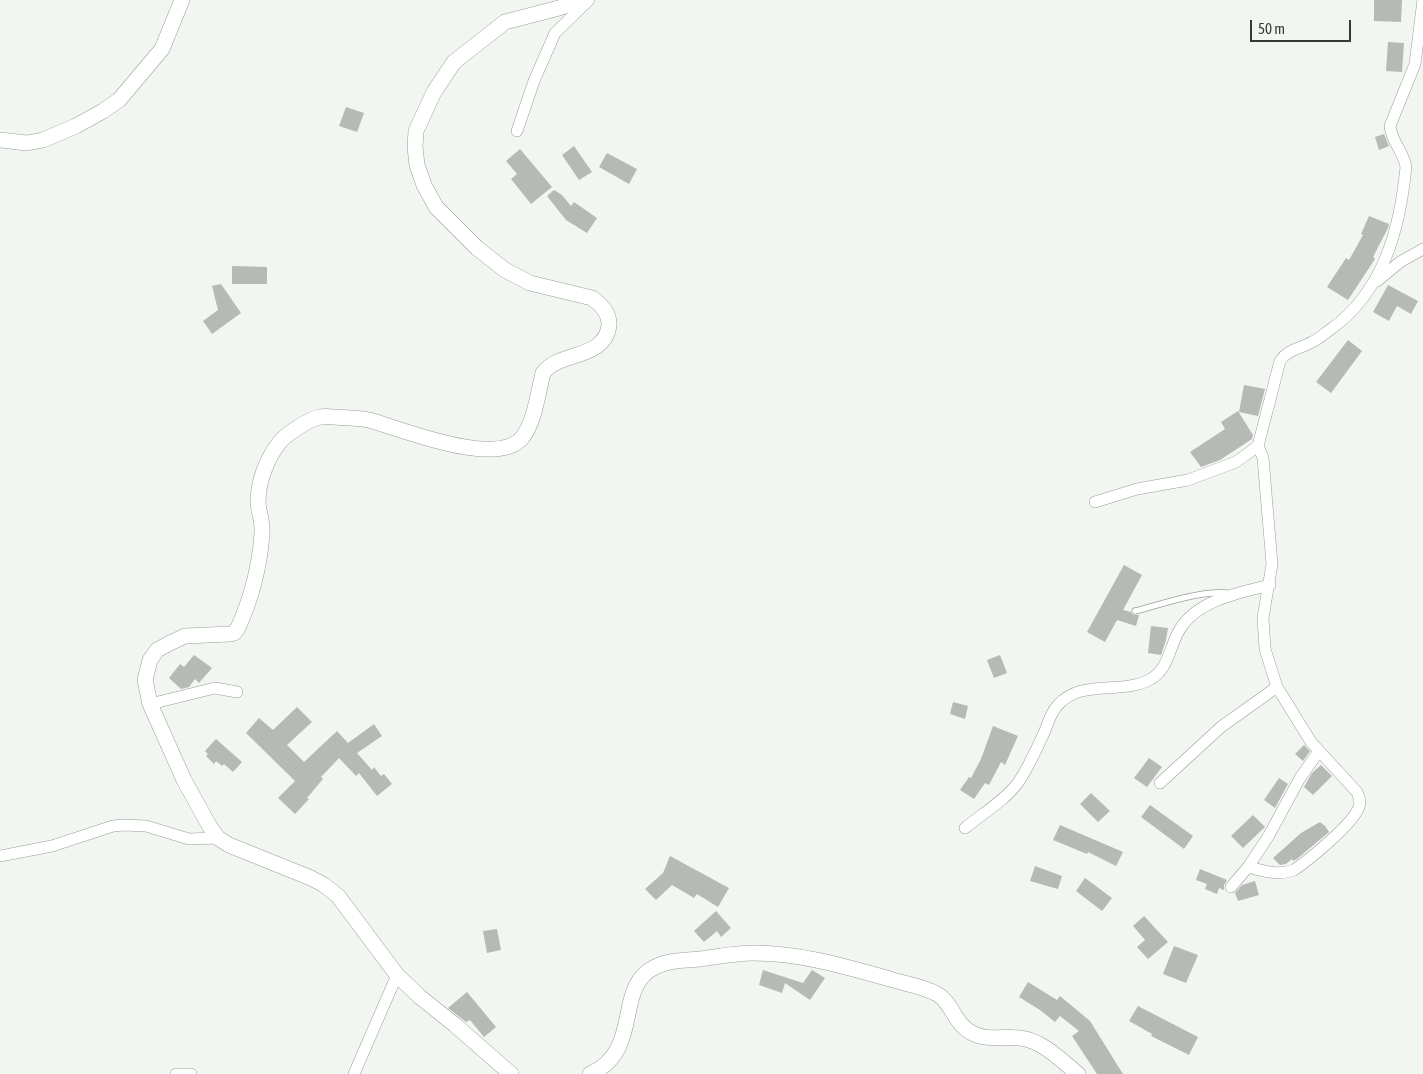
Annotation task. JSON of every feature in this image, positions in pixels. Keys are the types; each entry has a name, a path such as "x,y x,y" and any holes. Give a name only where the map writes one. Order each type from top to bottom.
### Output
{"street":[{"path":"0,140 27,143 43,140 76,126 118,100 162,49 182,0"},
{"path":"511,1074 420,997 397,975 338,896 324,885 310,878 229,845 218,838 184,780 150,704 145,680 150,660 158,650 185,636 230,634 238,628 258,568 263,530 258,504 260,484 265,466 280,442 291,433 309,421 321,416 366,420 471,449 498,449 512,446 522,438 531,420 543,373 547,368 552,364 585,353 601,343 608,334 608,315 600,303 592,298 530,282 505,270 477,248 436,207 424,185 417,164 415,148 416,132 434,92 454,62 505,22 582,0"},
{"path":"517,131 534,81 555,33 589,0"},
{"path":"1374,284 1395,235 1402,196 1405,162 1391,134 1390,126 1415,64 1423,0"},
{"path":"1248,867 1276,874 1294,870 1347,824 1356,812 1360,799 1357,792 1311,742 1277,687 1264,649 1263,618 1272,564 1263,458 1258,446 1280,361 1289,351 1312,342 1341,322 1374,284 1400,262 1423,249"},
{"path":"1095,502 1138,489 1188,480 1236,462 1258,446"},
{"path":"965,828 998,802 1018,783 1056,707 1066,698 1090,689 1141,684 1152,678 1162,671 1173,642 1181,628 1192,615 1208,605 1234,594 1270,585"},
{"path":"1160,783 1221,727 1277,687"},
{"path":"150,704 215,688 238,692"},
{"path":"1231,887 1248,867 1268,837 1300,778 1319,751"},
{"path":"0,856 52,846 124,824 146,826 176,837 189,839 218,838"},
{"path":"590,1074 604,1066 614,1055 622,1040 633,992 643,975 656,966 679,961 751,953 804,956 851,967 922,988 942,998 960,1024 973,1033 992,1038 1022,1038 1029,1040 1048,1051 1078,1074"},
{"path":"354,1074 397,975"},
{"path":"176,1074 191,1074"}],"lane":[{"path":"1135,611 1213,593 1234,594"}],"building":[{"path":"1374,0 1402,0 1401,22 1374,21"},
{"path":"1388,42 1404,43 1402,72 1386,71"},
{"path":"346,107 364,113 357,132 339,126"},
{"path":"1384,134 1389,146 1379,150 1375,137"},
{"path":"574,146 592,172 579,180 562,155"},
{"path":"520,149 552,187 531,204 511,179 517,174 506,161"},
{"path":"607,153 637,169 629,184 599,167"},
{"path":"554,190 562,195 571,206 574,202 597,218 587,233 566,220 547,196"},
{"path":"1369,216 1389,224 1388,228 1373,257 1375,259 1348,300 1327,287 1346,258 1349,260 1363,235 1361,234"},
{"path":"232,266 267,267 267,284 232,284"},
{"path":"221,284 241,313 212,334 203,321 218,310 212,286"},
{"path":"1388,285 1418,301 1411,314 1397,306 1389,321 1373,312"},
{"path":"1348,340 1362,351 1331,393 1316,382"},
{"path":"1244,385 1265,389 1258,416 1239,412"},
{"path":"1238,411 1253,435 1252,439 1220,460 1201,467 1190,452 1225,429 1221,422"},
{"path":"1124,565 1142,575 1123,610 1131,612 1133,615 1139,615 1136,626 1117,620 1105,642 1087,632"},
{"path":"1151,626 1168,628 1161,655 1148,653"},
{"path":"194,655 212,668 199,683 195,679 189,687 181,689 169,678 180,664 184,667"},
{"path":"1000,655 1007,673 994,678 987,660"},
{"path":"953,702 968,706 965,719 950,714"},
{"path":"297,707 312,722 287,745 304,762 337,731 348,743 374,724 382,736 357,753 372,770 374,767 381,776 384,774 392,784 377,796 359,773 356,776 339,758 321,777 323,779 307,798 309,799 295,814 278,798 295,781 246,733 259,718 273,730"},
{"path":"993,726 1018,736 1005,765 1001,762 989,785 985,783 974,799 960,790 969,777 971,778 981,759"},
{"path":"216,739 242,762 233,772 224,764 222,766 216,761 214,764 206,756 208,754 205,751"},
{"path":"1304,745 1310,751 1303,761 1295,754"},
{"path":"1149,758 1162,767 1147,787 1134,778"},
{"path":"1321,765 1332,776 1313,795 1304,787 1312,773"},
{"path":"1279,778 1288,784 1275,808 1264,800"},
{"path":"1091,793 1110,811 1098,822 1080,804"},
{"path":"1150,805 1193,836 1184,849 1141,817"},
{"path":"1253,815 1265,827 1243,848 1231,836"},
{"path":"1320,822 1329,832 1297,859 1293,861 1292,859 1286,864 1280,865 1273,858 1301,833"},
{"path":"1060,825 1123,852 1116,866 1088,852 1087,854 1053,840"},
{"path":"670,856 729,888 718,907 697,894 694,898 672,885 656,900 645,889 663,873"},
{"path":"1035,866 1062,876 1058,889 1030,881"},
{"path":"1200,869 1227,880 1224,890 1219,888 1217,894 1205,889 1207,884 1196,880"},
{"path":"1085,878 1112,898 1102,911 1076,891"},
{"path":"1255,881 1259,895 1238,901 1235,893 1242,885"},
{"path":"716,911 731,928 721,937 717,931 704,942 694,931"},
{"path":"1144,916 1168,942 1148,959 1137,947 1145,940 1133,926"},
{"path":"497,929 501,950 487,953 483,931"},
{"path":"1174,946 1198,955 1186,983 1163,974"},
{"path":"763,970 803,983 812,970 825,978 810,1000 785,983 782,993 759,985"},
{"path":"1028,982 1057,1000 1060,996 1090,1021 1123,1074 1097,1074 1072,1036 1079,1031 1060,1016 1055,1022 1019,997"},
{"path":"467,992 496,1027 484,1037 470,1020 466,1022 448,1008"},
{"path":"1138,1006 1198,1037 1189,1055 1151,1036 1152,1034 1129,1021"}]}
